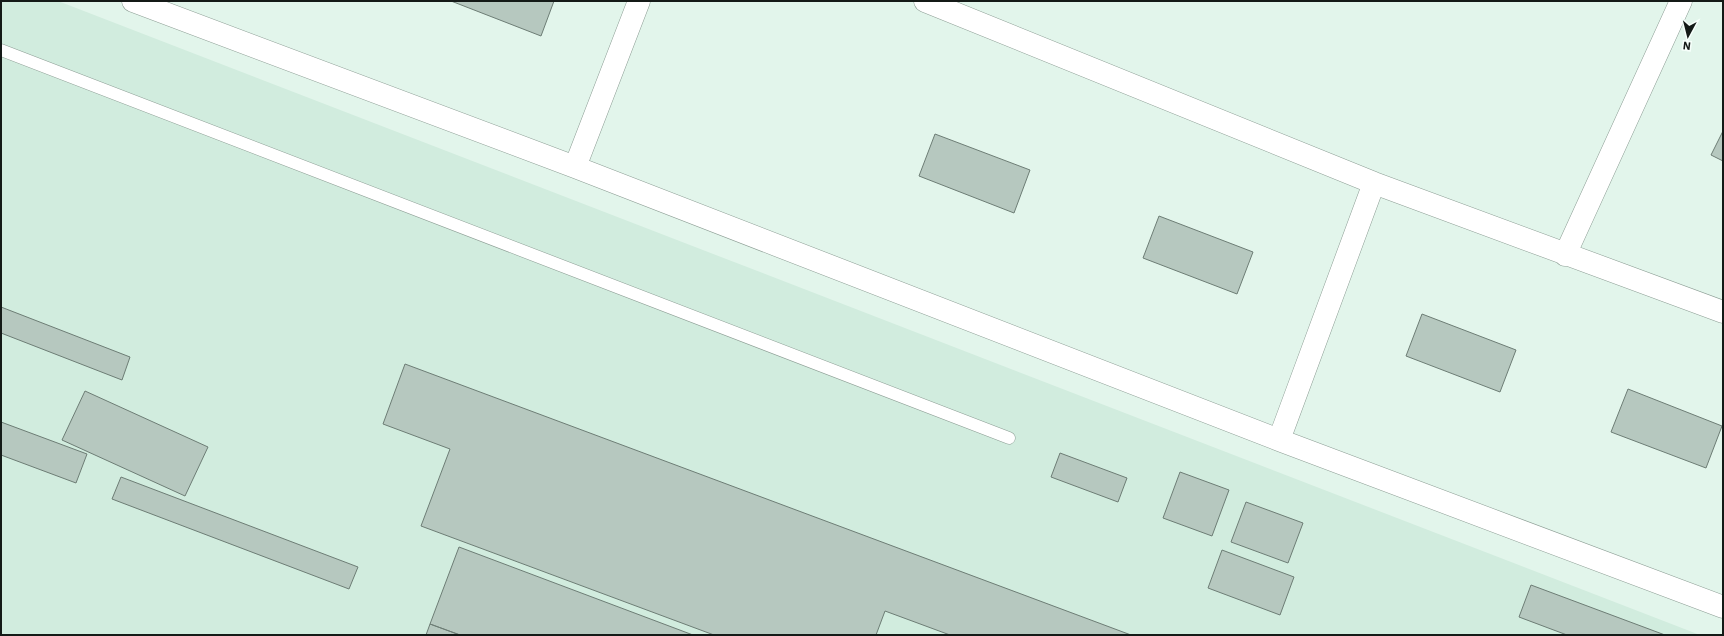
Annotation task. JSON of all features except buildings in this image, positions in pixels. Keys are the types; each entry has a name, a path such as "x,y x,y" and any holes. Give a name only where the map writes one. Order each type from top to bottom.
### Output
{"street":[{"path":"133,1 575,167 1279,440 1723,607"},
{"path":"575,167 639,1"},
{"path":"924,1 1374,183 1565,255 1723,312"},
{"path":"1565,255 1681,1"},
{"path":"1279,440 1374,183"}],"lane":[{"path":"1,50 1010,438"}],"shaded area":[{"path":"1,1 58,1 1700,635 1,635"}]}
